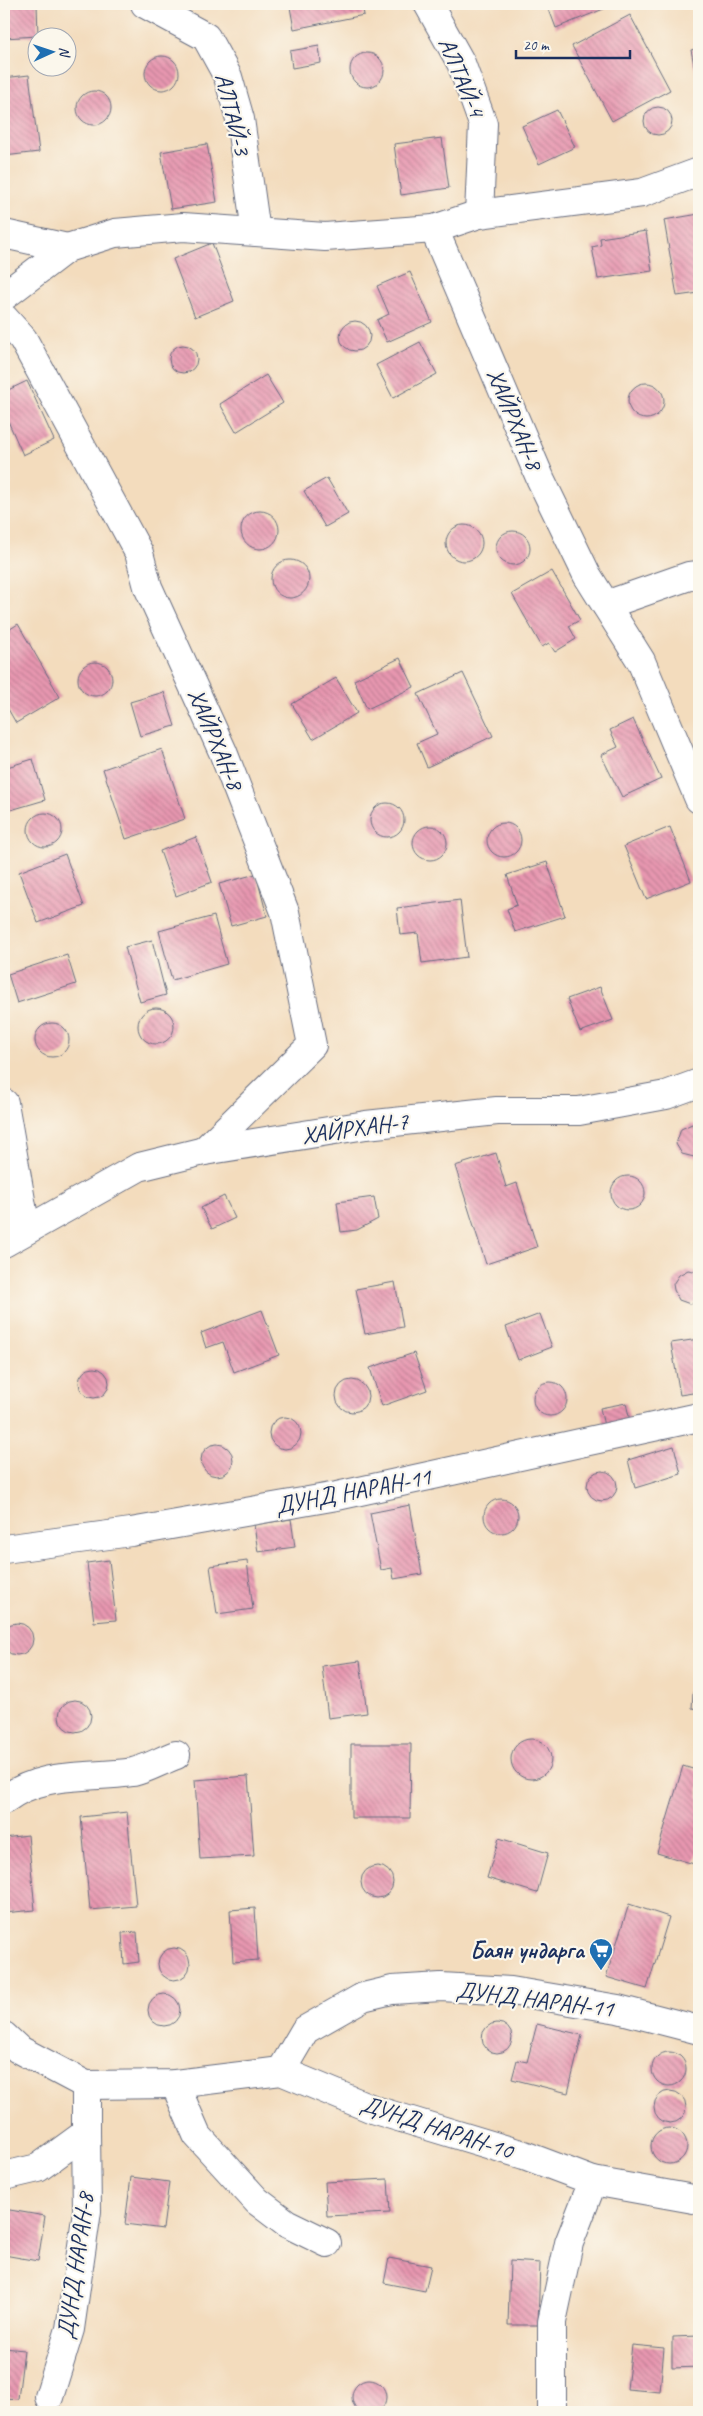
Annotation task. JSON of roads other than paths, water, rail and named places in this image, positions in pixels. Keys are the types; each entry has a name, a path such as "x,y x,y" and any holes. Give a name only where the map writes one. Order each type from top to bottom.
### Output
{"street":[{"name":"АЛТАЙ-3","path":"145,4 206,37 228,76 240,119 256,232"},
{"name":"АЛТАЙ-4","path":"428,4 461,63 484,124 479,214"},
{"path":"4,296 67,248 115,233 182,227 325,237 434,229 479,214 642,193 699,172"},
{"name":"ХАЙРХАН-8","path":"434,229 541,480 588,575 641,661 699,798"},
{"path":"4,234 67,248"},
{"name":"ХАЙРХАН-8","path":"4,318 22,339 139,553 148,587 223,752 286,912 312,1045 204,1151"},
{"path":"606,605 689,576 699,575"},
{"name":"ХАЙРХАН-7","path":"4,1103 15,1236 139,1167 204,1151 366,1125 496,1111 579,1111 666,1095 699,1083"},
{"name":"ДУНД НАРАН-11","path":"4,1549 131,1532 337,1496 699,1417"},
{"path":"4,1800 13,1793 44,1779 135,1772 176,1755"},
{"name":"ДУНД НАРАН-11","path":"281,2072 305,2030 363,1997 392,1990 441,1987 511,1991 618,2009 699,2030"},
{"path":"4,2036 18,2049 86,2085 175,2084 281,2072"},
{"name":"ДУНД НАРАН-10","path":"281,2072 376,2110 524,2155 593,2181 699,2200"},
{"path":"175,2084 197,2135 257,2201 286,2223 327,2243"},
{"name":"ДУНД НАРАН-8","path":"49,2397 70,2329 87,2211 86,2085"},
{"path":"4,2176 38,2168 86,2133"},
{"path":"552,2412 552,2322 568,2243 593,2181"}],"place":[{"name":"Баян ундарга","path":"601,1971"}]}
